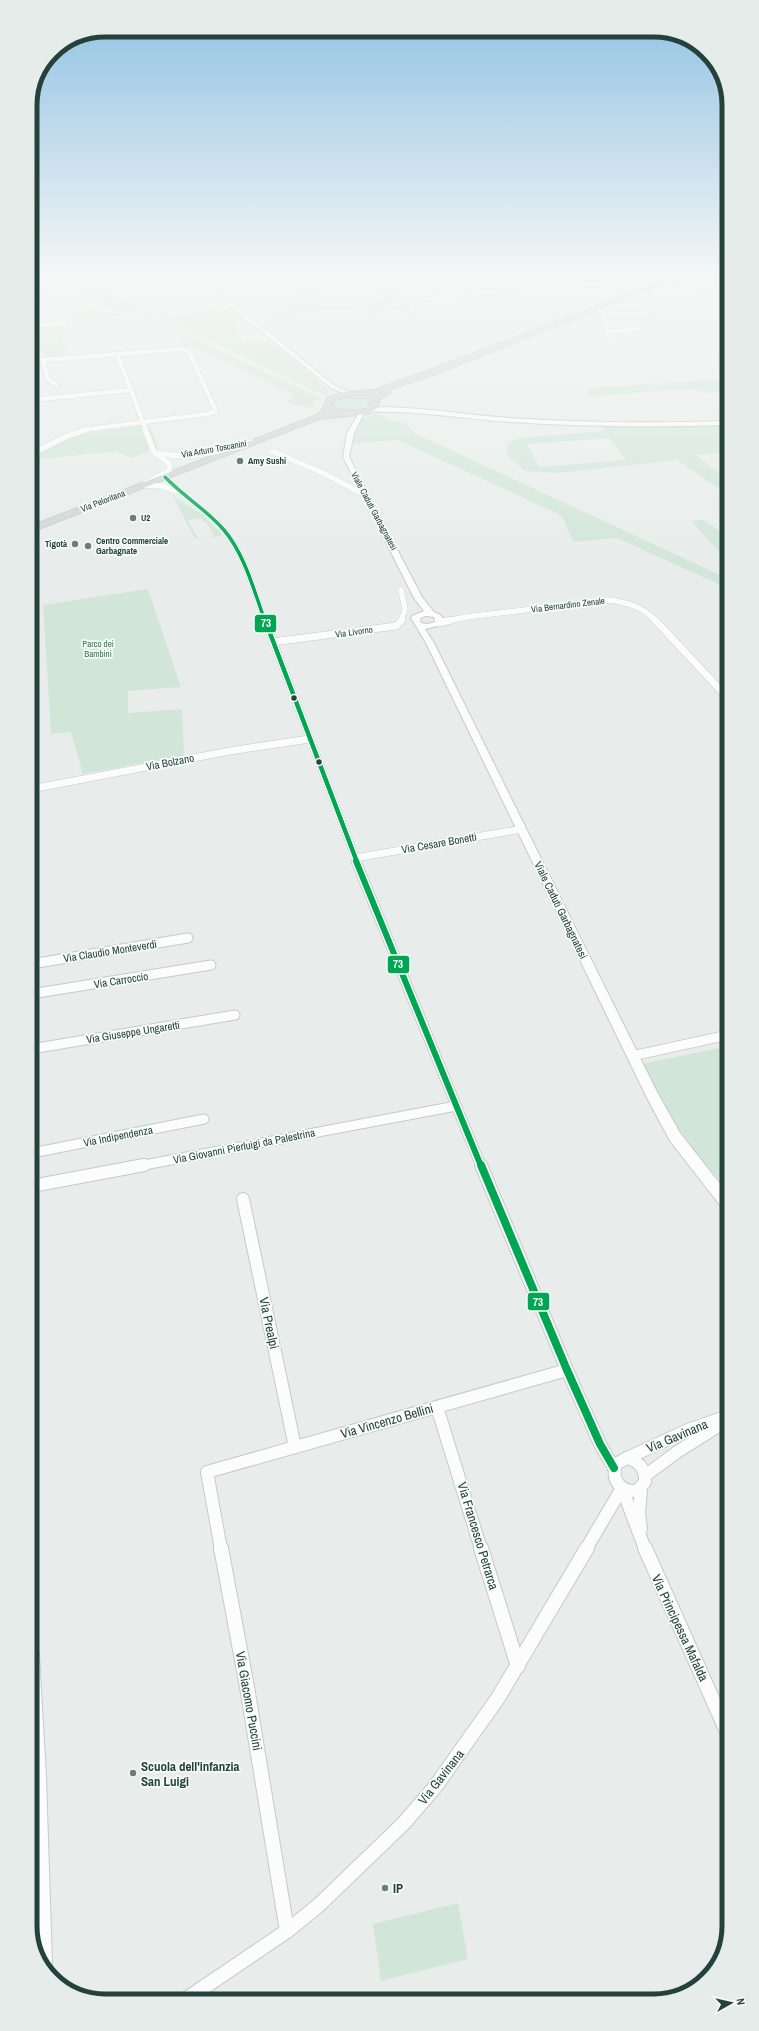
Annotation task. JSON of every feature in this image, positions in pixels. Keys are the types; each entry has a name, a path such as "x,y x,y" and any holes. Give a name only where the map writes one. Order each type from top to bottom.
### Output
{"main road":[{"path":"315,373 333,387 350,394"},
{"path":"333,387 336,396 375,392 430,373"},
{"path":"365,411 374,405 374,401 383,392 430,373"},
{"path":"360,394 369,397 374,401"},
{"name":"Via Peloritana","path":"318,417 326,411 330,400 336,396"},
{"path":"328,405 333,410 344,413"},
{"name":"Via Peloritana","path":"37,526 318,417 365,411"},
{"name":"Via Peloritana","path":"145,484 175,472"}],"street":[{"path":"46,373 48,379 57,385"},
{"name":"Via Arturo Toscanini","path":"124,373 153,449 169,463 170,468 167,472 145,484"},
{"path":"37,451 78,431 215,412 216,406 198,373"},
{"path":"37,399 130,390"},
{"path":"374,401 395,407 431,412"},
{"path":"365,411 392,409 498,419 603,425 722,423"},
{"name":"Viale Caduti Garbagnatesi","path":"365,411 355,422 345,456 418,598 436,620"},
{"path":"344,413 355,422"},
{"name":"Via Arturo Toscanini","path":"153,449 168,455 186,455 252,442"},
{"path":"272,451 329,476 365,495"},
{"path":"164,477 180,493 212,517 234,543 355,858 456,1106 567,1370 600,1444 621,1462"},
{"path":"145,484 163,486 180,493"},
{"name":"Via Livorno","path":"272,642 305,640 396,626 402,620 406,609 401,590"},
{"path":"417,620 418,598"},
{"name":"Via Bernardino Zenale","path":"436,620 608,600 625,602 648,613 722,692"},
{"path":"417,620 423,613 436,620"},
{"path":"417,620 428,627 436,620"},
{"name":"Viale Caduti Garbagnatesi","path":"417,620 430,643 522,829 650,1094 670,1130 722,1197"},
{"path":"430,643 431,632 436,620"},
{"name":"Via Bolzano","path":"37,788 230,751 309,739"},
{"name":"Via Cesare Bonetti","path":"355,858 522,829"},
{"name":"Via Claudio Monteverdi","path":"37,963 188,938"},
{"name":"Via Carroccio","path":"37,993 211,965"},
{"name":"Via Giuseppe Ungaretti","path":"37,1048 236,1015"},
{"path":"632,1056 722,1036"},
{"name":"Via Giovanni Pierluigi da Palestrina","path":"37,1185 456,1106"},
{"name":"Via Indipendenza","path":"37,1152 204,1119"},
{"name":"Viale Caduti Garbagnatesi","path":"702,1171 722,1192"},
{"name":"Via Prealpi","path":"243,1199 295,1447"},
{"name":"Via Vincenzo Bellini","path":"207,1472 567,1370"},
{"name":"Via Francesco Petrarca","path":"437,1407 518,1666"},
{"name":"Via Gavinana","path":"621,1462 688,1430 722,1418"},
{"name":"Via Gavinana","path":"646,1475 677,1452 722,1424"},
{"path":"632,1459 641,1465 646,1475 644,1485 641,1489 632,1492 622,1488 615,1479 621,1462 632,1459"},
{"name":"Via Giacomo Puccini","path":"207,1472 247,1687 287,1931"},
{"name":"Via Gavinana","path":"194,1994 259,1948 287,1931 319,1905 404,1823 435,1787 498,1698 622,1488"},
{"name":"Via Principessa Mafalda","path":"622,1488 642,1542 722,1720"},
{"name":"Via Principessa Mafalda","path":"641,1489 639,1514 642,1542"},
{"path":"37,1850 44,1957"}],"green space":[{"path":"248,373 266,373 320,398 312,403 313,408 283,402 292,399 293,394"},
{"path":"277,373 308,373 326,388 328,395 326,396"},
{"path":"722,379 722,392 708,393 694,389 589,396 588,392 590,390 604,387"},
{"path":"338,396 369,399 371,401 370,407 356,412 340,411 331,407 330,401"},
{"path":"376,413 395,422 405,423 414,433 722,576 722,586 617,538 573,542 564,520 559,514 398,440 352,443 360,420"},
{"path":"144,425 150,427 158,448 132,458 116,451 37,459 37,455 76,435"},
{"path":"722,425 722,452 696,455 722,476 722,491 677,460 559,473 525,471 506,454 508,443 519,438 604,431 603,427","holes":["610,438 626,460 539,467 527,444"]},
{"path":"173,496 202,514 221,533 221,536 209,538 214,536 206,522 203,522 201,518 188,520 198,539 195,539"},
{"path":"703,520 722,533 722,555 691,521"},
{"name":"Parco dei Bambini","path":"148,589 181,687 128,691 128,713 182,709 184,755 83,774 71,732 51,734 43,605"},
{"path":"722,1047 722,1181 690,1145 642,1064"},
{"path":"458,1903 468,1959 381,1981 373,1924"}],"transit line":[{"name":"73","path":"165,477 174,487 223,528 238,550 355,858 456,1106 567,1370 600,1444 614,1468"}],"place":[{"name":"Amy Sushi","path":"240,461"},
{"name":"U2","path":"133,518"},
{"name":"Tigotà","path":"75,544"},
{"name":"Centro Commerciale Garbagnate","path":"88,546"},
{"name":"Scuola dell'infanzia San Luigi","path":"133,1773"},
{"name":"IP","path":"385,1888"}]}
